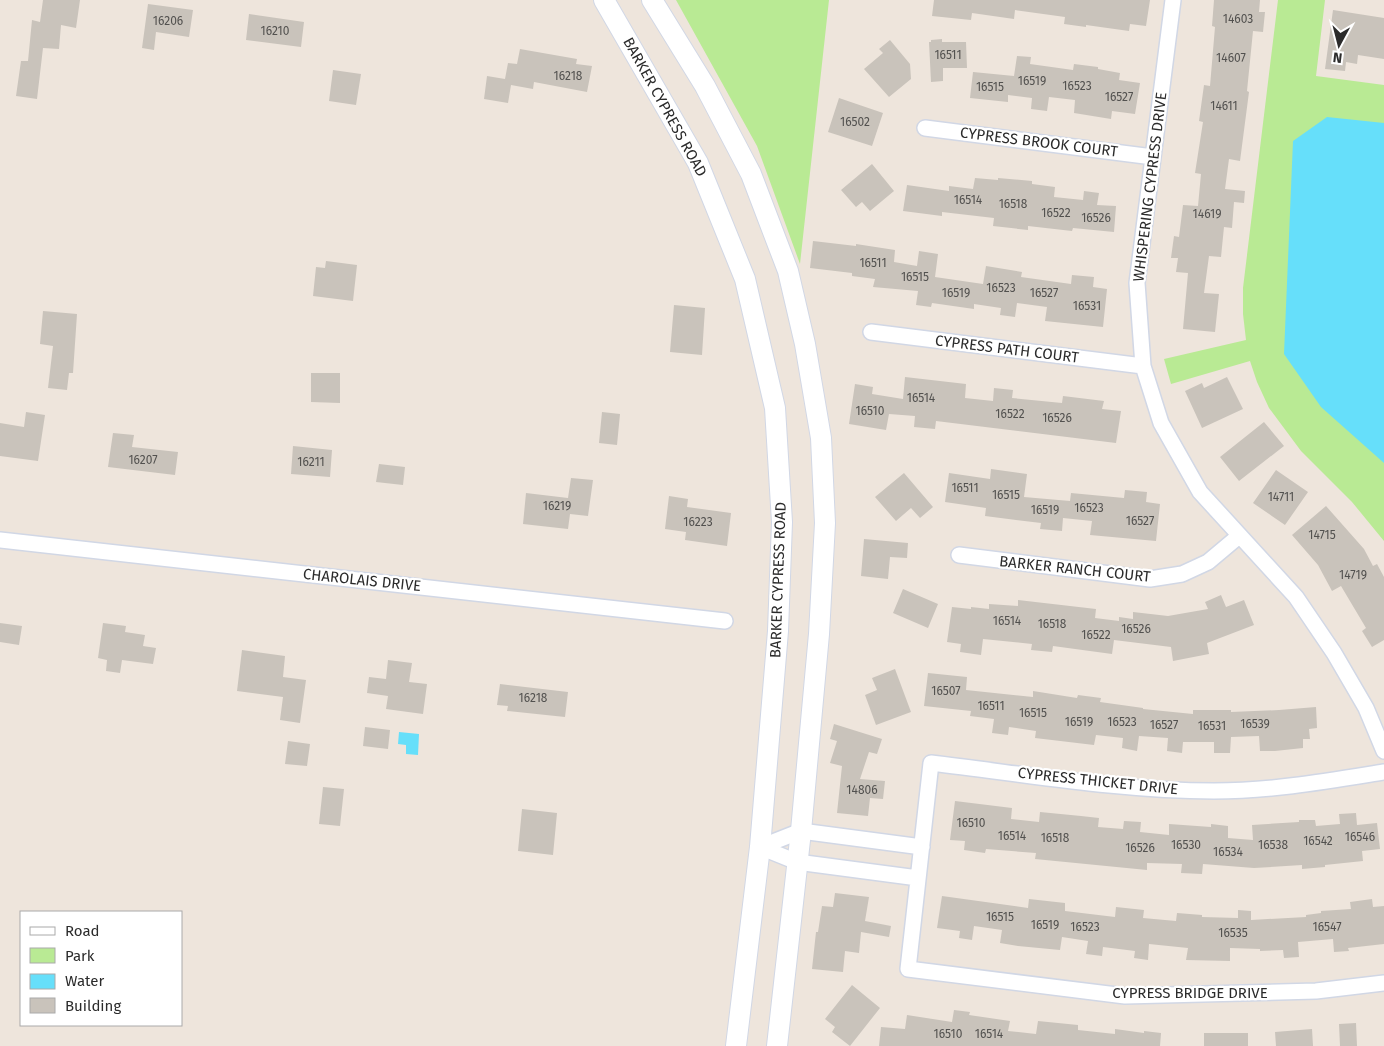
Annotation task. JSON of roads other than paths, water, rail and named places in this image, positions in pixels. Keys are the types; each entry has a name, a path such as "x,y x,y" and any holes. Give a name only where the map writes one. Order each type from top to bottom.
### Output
{"main road":[{"name":"BARKER CYPRESS ROAD","path":"604,0 698,163 745,278 775,408 782,522 778,630 760,847 736,1046"},
{"path":"652,0 705,86 751,174 788,271 805,344 821,438 825,523 819,634 801,831 777,1046"}],"street":[{"name":"WHISPERING CYPRESS DRIVE","path":"1173,0 1137,282 1144,366 1161,423 1200,492 1296,597 1334,653 1366,708 1384,750"},
{"name":"CYPRESS BROOK COURT","path":"925,128 1153,157"},
{"name":"CYPRESS PATH COURT","path":"872,332 1144,366"},
{"name":"BARKER RANCH COURT","path":"959,555 1150,579 1182,574 1208,562 1239,536"},
{"name":"CHAROLAIS DRIVE","path":"0,540 725,621"},
{"name":"CYPRESS THICKET DRIVE","path":"922,847 931,763 1122,787 1215,791 1303,786 1384,772"},
{"path":"801,831 922,847 918,878 797,862 760,847 801,831"},
{"name":"CYPRESS BRIDGE DRIVE","path":"918,878 908,969 1125,996 1316,991 1384,983"}],"water":[{"path":"1327,117 1384,123 1384,463 1321,407 1284,354 1293,141"},
{"path":"399,732 419,734 418,755 406,754 406,745 398,744"}]}
